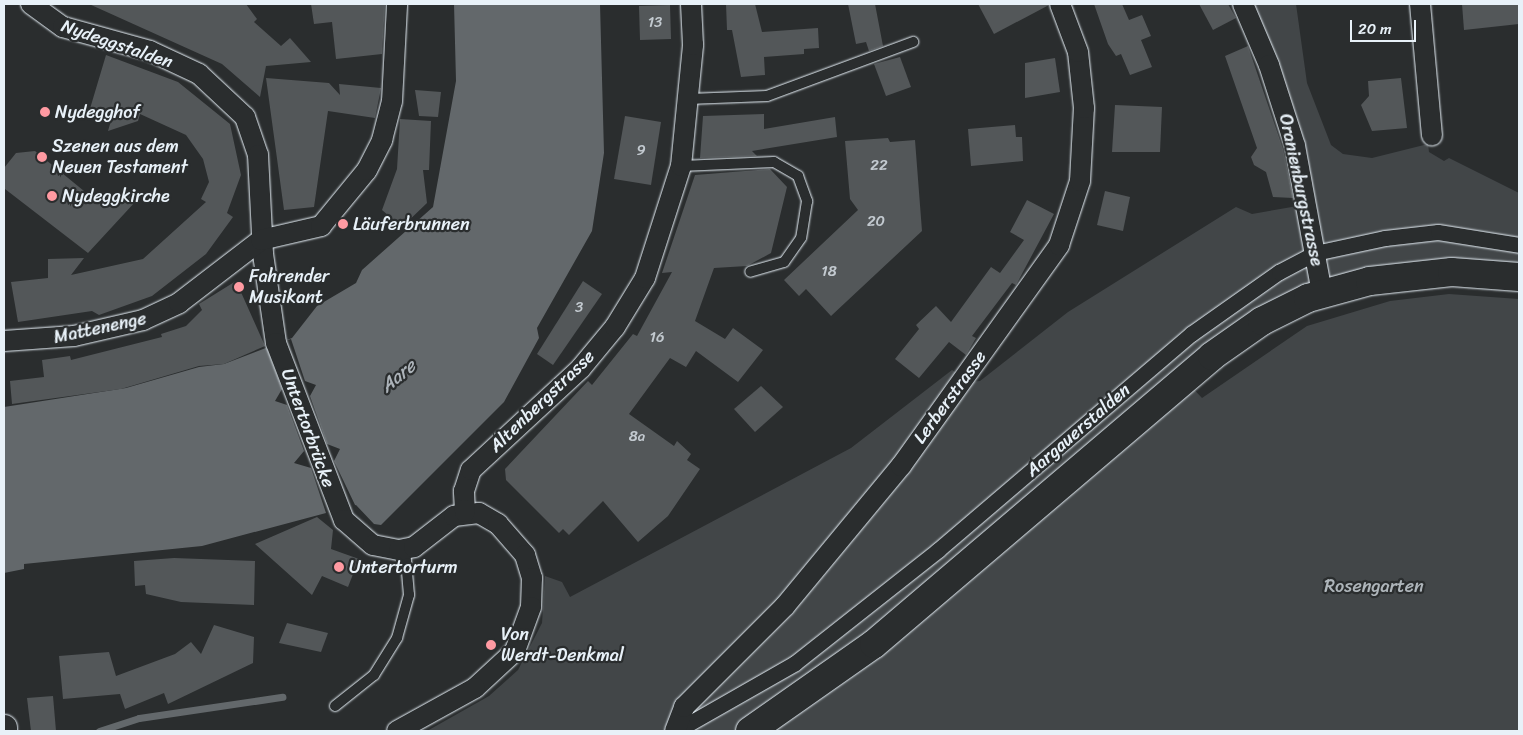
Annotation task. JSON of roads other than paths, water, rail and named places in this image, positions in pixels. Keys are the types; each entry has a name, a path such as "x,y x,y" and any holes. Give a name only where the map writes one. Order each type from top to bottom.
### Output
{"main road":[{"name":"Aargauerstalden","path":"750,731 874,644 1212,356 1262,321 1322,293 1426,274 1519,277"}],"street":[{"name":"Nydeggstalden","path":"31,4 63,27 166,58 199,74 238,108 258,155 261,240 276,343"},
{"path":"261,240 321,226 372,164 389,119 397,4"},
{"name":"Altenbergstrasse","path":"465,512 465,484 473,468 575,374 630,304 657,249 681,166 688,99 691,4"},
{"name":"Lerberstrasse","path":"675,731 684,707 786,606 901,466 1059,245 1080,181 1084,108 1078,52 1060,4"},
{"name":"Oranienburgstrasse","path":"1243,4 1287,120 1322,293"},
{"path":"1420,4 1432,135"},
{"name":"Aargauerstalden","path":"675,731 796,664 938,550 1191,334 1315,253 1438,232 1519,244"},
{"name":"Mattenenge","path":"4,341 74,336 152,317 179,303 261,240"},
{"name":"Untertorbrücke","path":"276,343 339,513 373,545 405,550"},
{"path":"397,731 496,672 515,651 529,618 532,583 522,550 494,521 465,512 405,550"}],"lane":[{"path":"688,99 767,96 913,42"},
{"path":"681,166 774,162 798,176 806,201 801,238 784,262 750,272"},
{"path":"335,706 374,675 397,638 409,595 405,550"}],"water":[{"name":"Aare","path":"454,4 600,4 604,153 592,231 537,328 539,338 504,402 381,525 374,524 356,505 202,546 24,564 24,569 4,573 4,407 126,388 199,367 224,364 292,338 317,306 356,283 362,270 433,207 456,81"}],"waterway":[{"path":"99,731 139,718 282,697"}],"place":[{"name":"Nydegghof","path":"45,112"},
{"name":"Szenen aus dem Neuen Testament","path":"42,157"},
{"name":"Nydeggkirche","path":"52,196"},
{"name":"Läuferbrunnen","path":"343,224"},
{"name":"Fahrender Musikant","path":"239,287"},
{"name":"Untertorturm","path":"339,567"},
{"name":"Von Werdt-Denkmal","path":"491,645"}],"park label":[{"name":"Rosengarten","path":"1374,586"}]}
